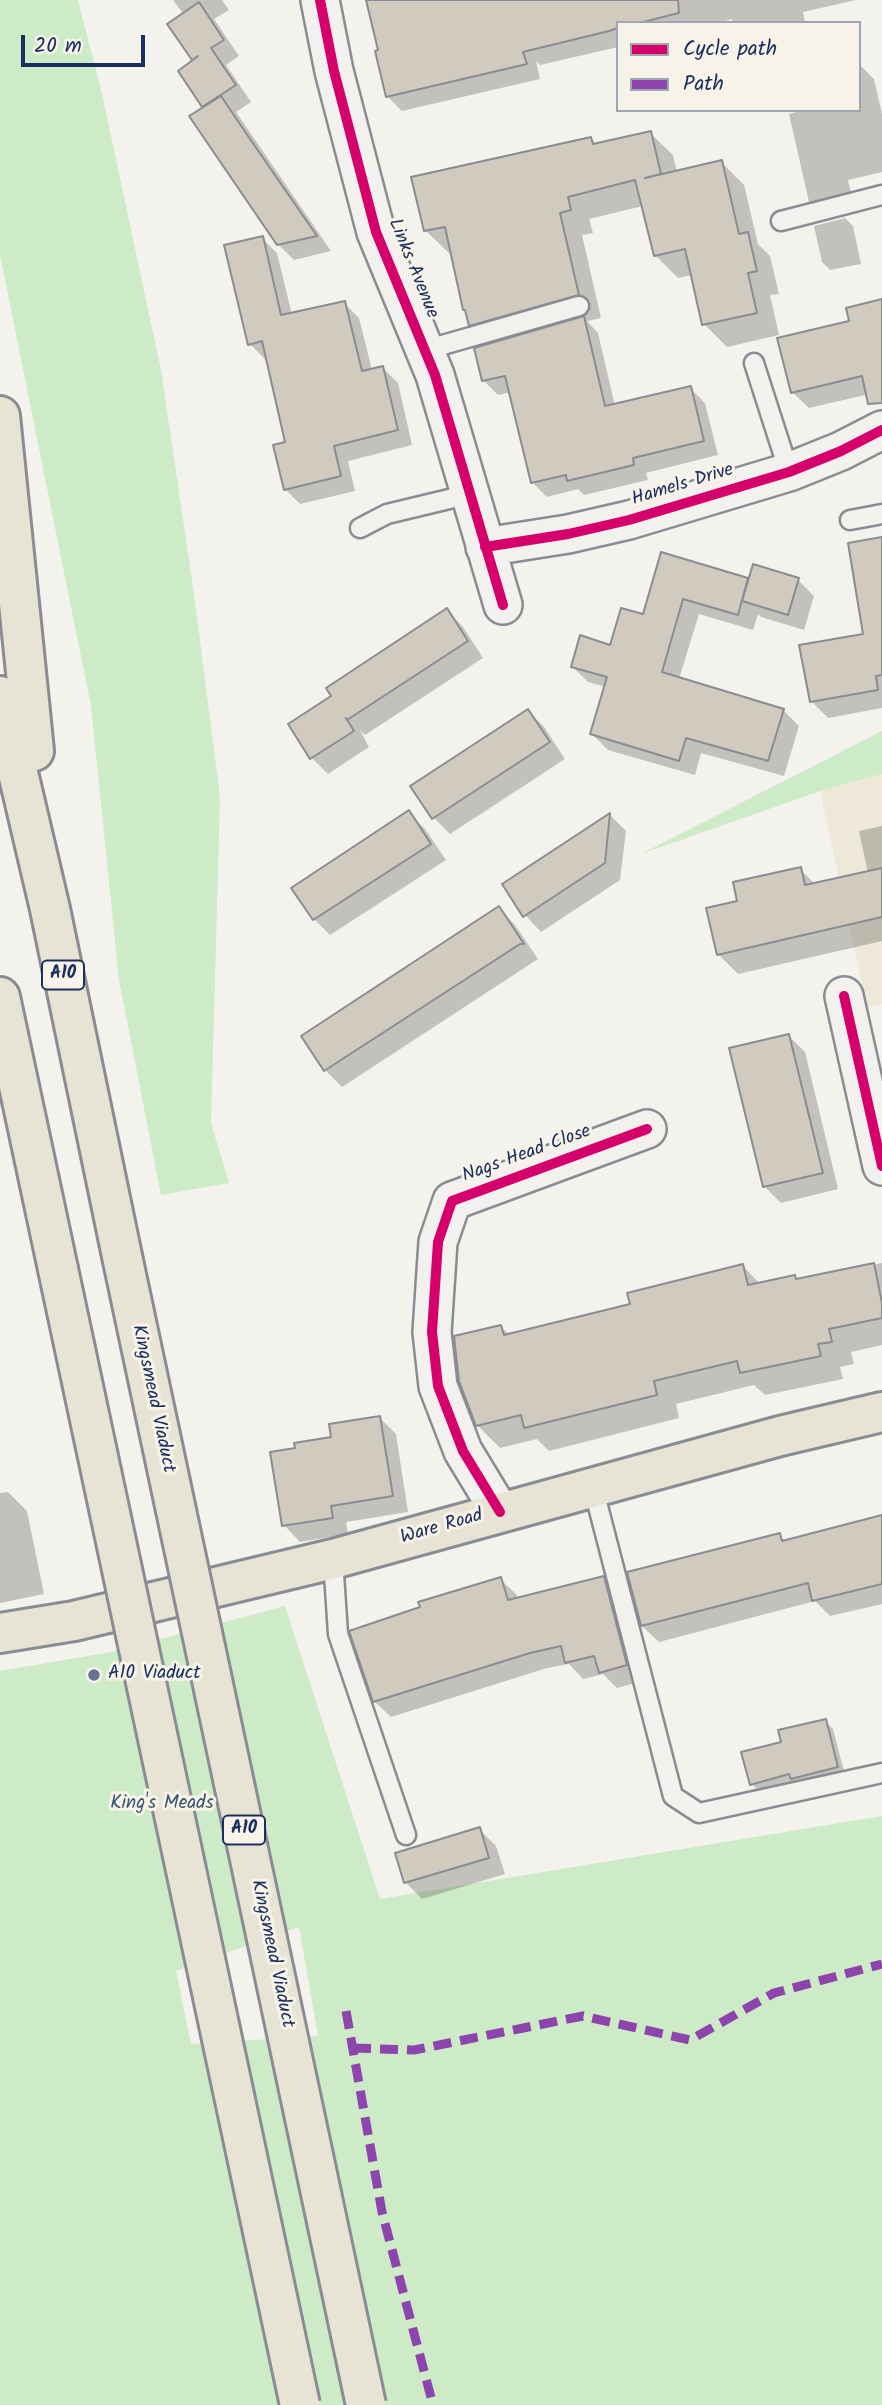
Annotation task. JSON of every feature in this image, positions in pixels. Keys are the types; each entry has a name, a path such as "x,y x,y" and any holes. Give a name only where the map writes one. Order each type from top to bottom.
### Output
{"main road":[{"path":"0,416 50,909"},
{"name":"A10","path":"0,696 50,909"},
{"name":"Kingsmead Viaduct","path":"50,909 366,2405"},
{"path":"0,997 300,2405"},
{"name":"Ware Road","path":"0,1633 74,1621 333,1559 780,1436 882,1412"}],"street":[{"name":"Links Avenue","path":"320,0 334,71 376,232 435,375 503,605"},
{"name":"Hamels Drive","path":"485,547 568,534 629,520 789,472 841,451 882,430"},
{"path":"844,996 882,1166"},
{"name":"Nags Head Close","path":"500,1512 463,1451 438,1386 432,1332 438,1242 452,1201 647,1129"}],"lane":[{"path":"781,221 882,195"},
{"path":"425,350 579,306"},
{"path":"754,363 789,472"},
{"path":"360,527 387,514 470,494"},
{"path":"850,520 882,514"},
{"path":"593,1487 673,1796 699,1813 882,1773"},
{"path":"333,1559 338,1634 406,1835"}],"shaded area":[{"path":"882,774 882,1004 867,1007 820,791"}],"green space":[{"path":"0,0 78,0 102,94 161,370 194,594 220,797 211,1123 229,1183 161,1195 119,980 91,706 0,255"},
{"path":"882,731 882,774 820,791 641,854"},
{"name":"King's Meads","path":"285,1606 380,1899 882,1816 882,2405 0,2405 0,1671 111,1652","holes":["299,1927 318,2036 191,2044 176,1971"]}],"building":[{"path":"366,0 678,0 679,13 647,21 616,21 616,29 609,31 523,52 527,64 386,97 375,51 378,50"},
{"path":"199,2 224,40 211,48 236,85 202,107 178,71 198,56 192,60 167,24"},
{"path":"221,96 317,236 277,245 189,116"},
{"path":"651,131 661,174 645,178 722,160 739,234 748,232 757,271 748,273 757,313 702,325 685,249 654,256 635,180 568,197 571,210 560,213 579,295 469,326 445,227 424,231 411,177 591,137 593,144"},
{"path":"263,236 281,315 345,301 362,371 383,366 398,430 334,446 341,476 284,490 273,445 285,442 262,341 248,345 224,245"},
{"path":"882,299 882,403 868,404 862,376 791,393 777,338 849,321 846,308"},
{"path":"584,316 605,406 691,386 704,441 633,458 634,465 567,481 566,475 531,483 505,376 482,381 474,348"},
{"path":"882,537 882,675 876,676 878,690 810,702 799,645 863,634 848,543"},
{"path":"661,552 748,578 738,615 683,599 662,672 784,709 768,761 686,738 679,761 590,734 607,677 571,667 580,635 610,645 621,608 643,614"},
{"path":"753,564 799,578 788,615 742,601"},
{"path":"447,608 468,641 347,720 354,731 310,759 288,724 331,696 326,688"},
{"path":"528,709 550,742 432,819 410,786"},
{"path":"409,810 431,844 313,920 291,888"},
{"path":"610,813 605,863 523,917 502,884"},
{"path":"801,867 805,885 882,868 882,917 717,955 706,908 737,901 733,882"},
{"path":"499,906 524,944 520,944 324,1071 301,1036"},
{"path":"789,1034 823,1173 763,1187 729,1048"},
{"path":"874,1263 882,1303 882,1318 829,1329 832,1342 818,1344 821,1356 740,1373 737,1361 654,1381 657,1395 524,1428 521,1415 476,1426 459,1381 454,1336 501,1325 504,1335 630,1304 627,1293 743,1264 748,1285 795,1275 796,1279"},
{"path":"380,1416 393,1496 331,1506 333,1518 282,1526 270,1452 295,1448 294,1443 331,1437 329,1424"},
{"path":"882,1515 882,1584 812,1601 808,1583 641,1626 627,1572 780,1533 782,1541"},
{"path":"604,1576 627,1665 599,1673 594,1656 565,1663 561,1646 530,1653 373,1702 349,1631 420,1607 418,1602 501,1577 508,1600"},
{"path":"826,1719 838,1767 791,1779 789,1774 750,1785 741,1752 781,1742 778,1730"},
{"path":"480,1827 489,1858 404,1883 395,1853"}],"marked path":[{"path":"353,2048 414,2050 583,2016 690,2040 774,1993 882,1964"},
{"path":"346,2011 382,2212 433,2405"}],"cycle path":[{"path":"320,0 334,71 376,232 435,375 503,605"},
{"path":"485,547 568,534 629,520 789,472 841,451 882,430"},
{"path":"844,996 882,1166"},
{"path":"500,1512 463,1451 438,1386 432,1332 438,1242 452,1201 647,1129"}],"place":[{"name":"A10 Viaduct","path":"94,1675"}]}
